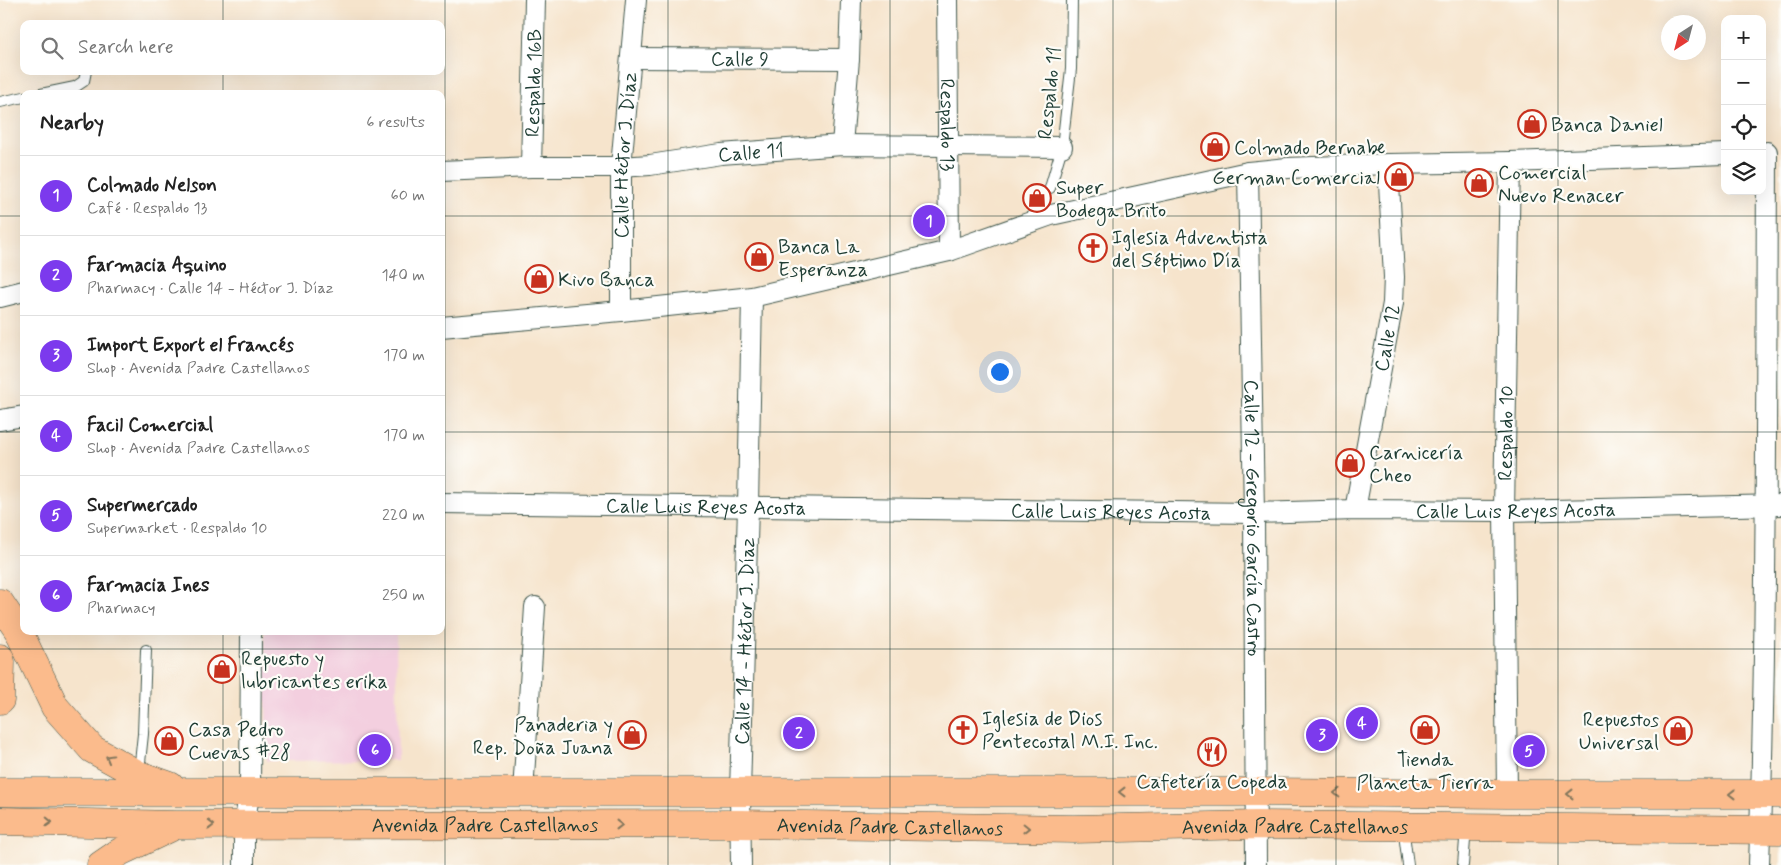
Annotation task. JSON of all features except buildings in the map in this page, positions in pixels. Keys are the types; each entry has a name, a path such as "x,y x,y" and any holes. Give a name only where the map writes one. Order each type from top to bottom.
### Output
{"main road":[{"path":"0,602 20,634"},
{"path":"20,635 55,706 92,749 138,775 185,792"},
{"path":"0,658 0,700"},
{"name":"Avenida Padre Castellanos","path":"0,792 250,790 1771,794"},
{"name":"Avenida Padre Castellanos","path":"0,820 176,825 741,824 1074,829 1256,825 1771,830"},
{"path":"102,865 120,852 176,825"}],"street":[{"name":"Respaldo 16B","path":"531,167 535,0"},
{"name":"Calle Héctor J. Díaz","path":"621,311 621,168 636,0"},
{"path":"842,145 849,59 851,0"},
{"name":"Respaldo 13","path":"946,0 949,250"},
{"name":"Calle 9","path":"631,58 849,59"},
{"name":"Calle 11","path":"445,171 531,167 621,168 720,154 842,145 1062,147"},
{"path":"1759,865 1771,830 1773,505 1770,152"},
{"path":"445,327 752,297 949,250 1051,215 1248,172 1288,168 1388,164 1510,162 1721,154"},
{"name":"Respaldo 10","path":"1507,794 1504,511 1510,162"},
{"name":"Calle 12","path":"1355,510 1393,303 1394,277 1388,164"},
{"name":"Calle 12 - Gregorio García Castro","path":"1248,172 1254,513 1256,865"},
{"path":"0,297 20,292"},
{"name":"Calle 14 - Héctor J. Díaz","path":"741,865 740,792 752,297"},
{"path":"0,420 20,417"},
{"name":"Calle Luis Reyes Acosta","path":"445,503 1254,513 1355,510 1504,511 1773,505"},
{"path":"523,792 535,607"},
{"path":"244,865 244,825 250,790 251,635"}],"lane":[{"name":"Respaldo 11","path":"1050,188 1062,147 1071,69 1072,0"},
{"path":"61,90 76,87 84,81 85,75"},
{"path":"0,102 20,98"},
{"path":"138,775 144,725 146,650"},
{"path":"1402,826 1408,865"},
{"path":"1463,865 1466,827"}],"shaded area":[{"path":"265,635 396,635 398,760 267,761"}],"place":[{"name":"Banca Daniel","path":"1532,124"},
{"name":"Colmado Bernabe","path":"1215,147"},
{"name":"German Comercial","path":"1399,177"},
{"name":"Comercial Nuevo Renacer","path":"1479,183"},
{"name":"Super Bodega Brito","path":"1037,198"},
{"name":"Colmado Nelson","path":"929,221"},
{"name":"Iglesia Adventista del Séptimo Día","path":"1093,248"},
{"name":"Banca La Esperanza","path":"759,257"},
{"name":"Kivo Banca","path":"539,279"},
{"name":"Carnicería Cheo","path":"1350,463"},
{"name":"Repuesto y lubricantes erika","path":"222,669"},
{"name":"Facil Comercial","path":"1362,723"},
{"name":"Iglesia de Dios Pentecostal M.I. Inc.","path":"963,730"},
{"name":"Tienda Planeta Tierra","path":"1425,730"},
{"name":"Repuestos Universal","path":"1678,731"},
{"name":"Farmacia Aquino","path":"799,733"},
{"name":"Panaderia y Rep. Doña Juana","path":"632,735"},
{"name":"Import Export el Francés","path":"1322,735"},
{"name":"Casa Pedro Cuevas #28","path":"169,741"},
{"name":"Farmacia Ines","path":"375,750"},
{"name":"Supermercado","path":"1529,751"},
{"name":"Cafetería Copeda","path":"1212,752"}]}
